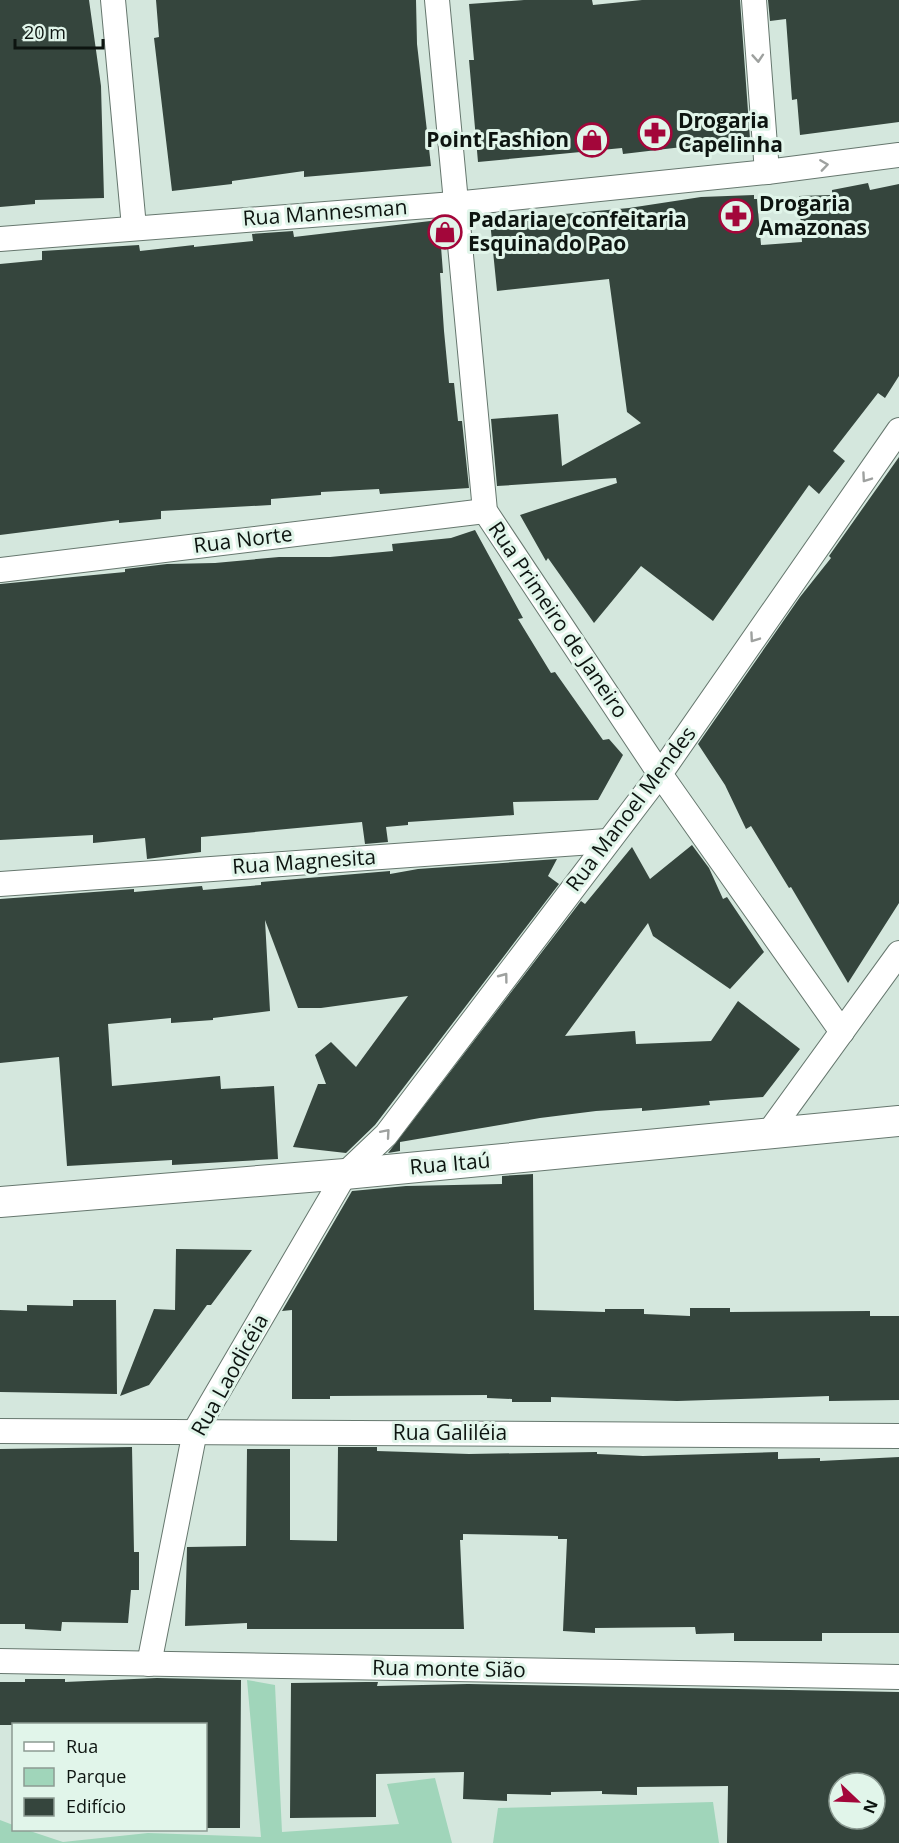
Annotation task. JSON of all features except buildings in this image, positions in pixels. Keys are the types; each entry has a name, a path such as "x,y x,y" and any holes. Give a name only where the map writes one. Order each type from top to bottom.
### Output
{"street":[{"path":"113,0 134,227"},
{"name":"Rua Primeiro de Janeiro","path":"437,0 454,204 485,511 660,774 842,1032"},
{"path":"754,0 766,172"},
{"name":"Rua Mannesman","path":"0,239 454,204 766,172 899,154"},
{"name":"Rua Manoel Mendes","path":"345,1174 386,1135 660,774 899,430"},
{"name":"Rua Norte","path":"0,570 485,511"},
{"name":"Rua Magnesita","path":"0,884 607,841"},
{"path":"767,1135 899,953"},
{"name":"Rua Itaú","path":"0,1202 345,1174 899,1121"},
{"name":"Rua Laodicéia","path":"149,1664 195,1431 345,1174"},
{"name":"Rua Galiléia","path":"0,1431 899,1436"},
{"name":"Rua monte Sião","path":"0,1661 899,1677"}],"green space":[{"path":"247,1680 275,1685 282,1832 399,1824 387,1784 435,1778 452,1843 0,1843 0,1820 12,1825 12,1831 30,1831 63,1842 148,1833 261,1837"},
{"path":"713,1802 719,1843 493,1843 498,1808"}],"place":[{"name":"Drogaria Capelinha","path":"655,133"},
{"name":"Point Fashion","path":"592,140"},
{"name":"Drogaria Amazonas","path":"736,216"},
{"name":"Padaria e confeitaria Esquina do Pao","path":"445,232"}]}
